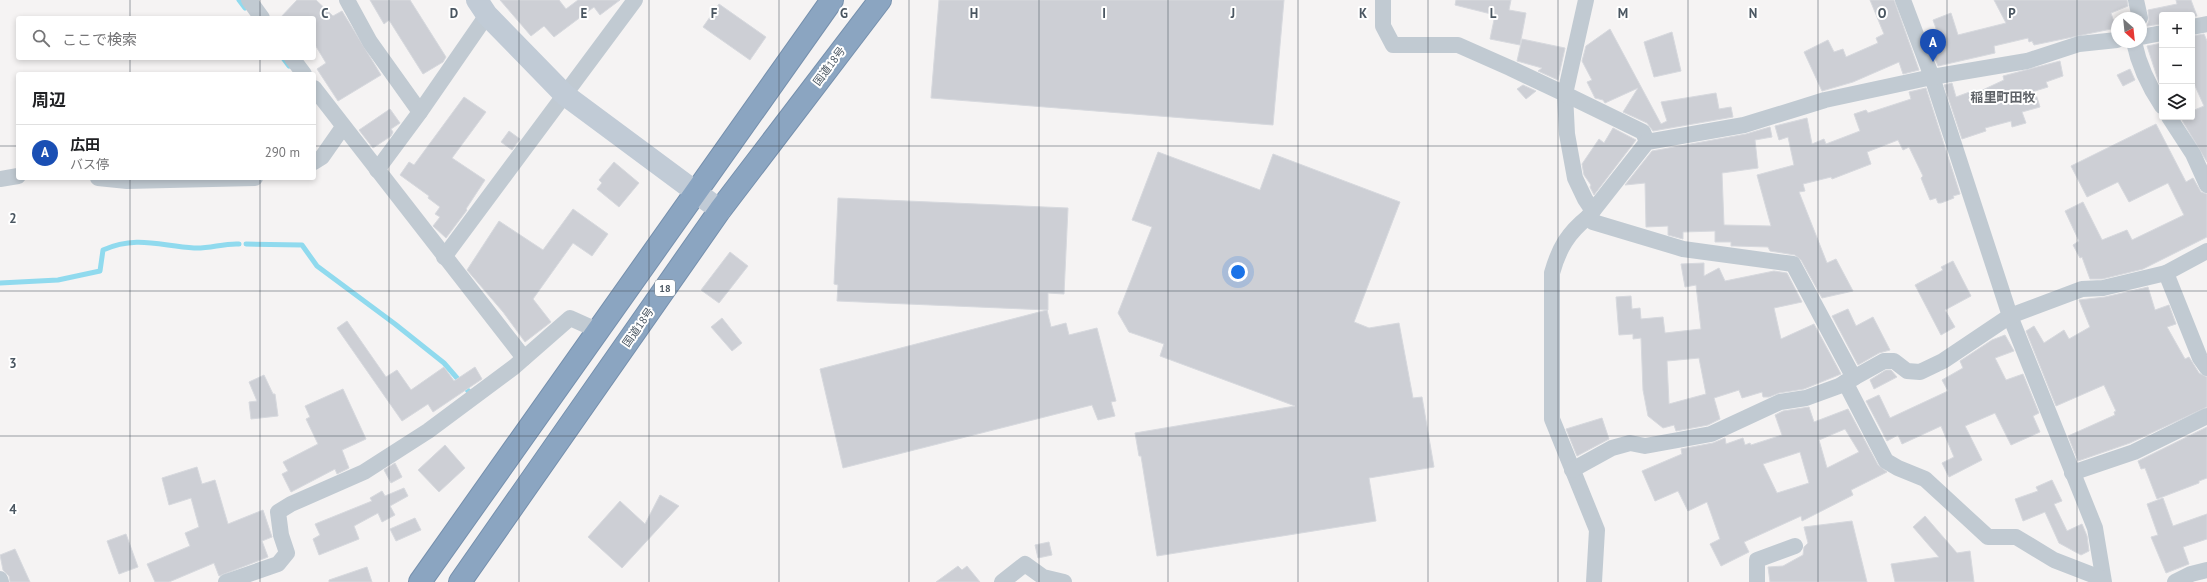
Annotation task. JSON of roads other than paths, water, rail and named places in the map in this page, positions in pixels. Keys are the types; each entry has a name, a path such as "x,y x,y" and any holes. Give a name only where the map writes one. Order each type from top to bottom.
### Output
{"highway":[{"path":"420,582 832,0"},
{"name":"国道18号","path":"460,582 720,210 880,0"}],"street":[{"path":"249,0 261,16"},
{"path":"347,0 370,42 420,112"},
{"path":"1383,0 1383,26 1393,45 1458,45 1510,68 1643,132 1647,142"},
{"path":"1586,0 1565,94 1568,134 1575,178 1585,199 1593,222 1683,249 1793,264 1886,461 1898,468 1925,479 1988,537 2016,537 2054,560 2103,581"},
{"path":"1903,0 1932,77 2010,316 2095,528 2103,581"},
{"path":"2136,0 2139,12"},
{"path":"444,257 565,95 630,2"},
{"path":"377,170 420,112 482,8 565,95 720,210"},
{"path":"2195,26 2207,24"},
{"path":"2147,34 2159,33"},
{"path":"1594,582 1597,530 1552,419 1552,273 1558,252 1574,228 1591,214 1647,142 1744,125 1825,100 1932,77 2027,61 2079,44 2111,41"},
{"path":"2139,48 2138,65 2148,86 2159,102"},
{"path":"294,60 302,72"},
{"path":"316,91 524,358"},
{"path":"2171,120 2193,154 2207,185"},
{"path":"316,161 322,157 343,127"},
{"path":"0,179 16,176"},
{"path":"117,180 170,180"},
{"path":"1572,470 1612,448 1630,443 1646,446 1711,434 1780,402 1806,398 1849,380 1884,361 1894,361 1906,371 1920,372 1943,361 2010,316 2082,289 2103,288 2166,273 2207,251"},
{"path":"2166,273 2200,358 2207,368"},
{"path":"226,582 278,564 287,554 281,534 278,512 290,504 364,472 428,431 524,358 570,318 598,331"},
{"path":"2072,473 2134,452 2207,416"},
{"path":"1757,582 1757,560 1795,546"},
{"path":"1002,582 1025,564 1043,577 1064,582"},
{"path":"2176,582 2191,574 2207,570"}],"waterway":[{"path":"239,0 245,8"},
{"path":"284,60 289,66"},
{"path":"0,283 58,280 100,271 103,250 127,243 138,242 200,248 239,244"},
{"path":"246,244 302,245 317,266 395,324 444,363 470,393 473,391"}],"place":[{"name":"広田","path":"1933,62"}],"district":[{"name":"稲里町田牧","path":"2003,97"}]}
